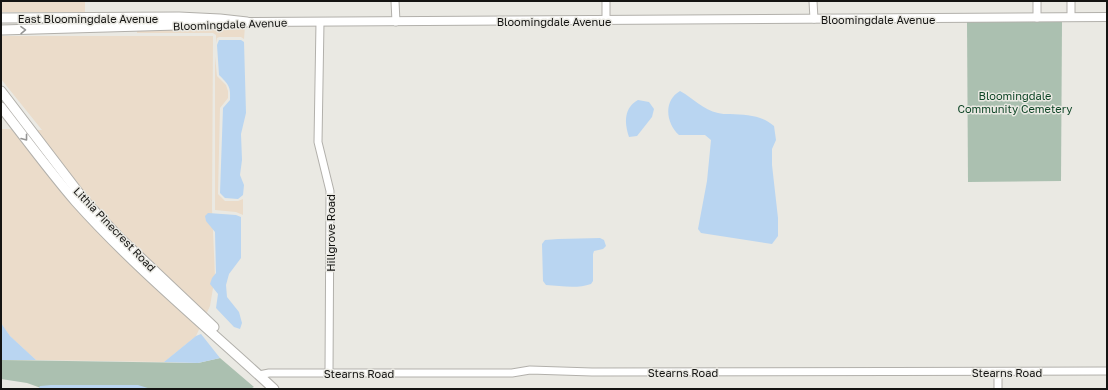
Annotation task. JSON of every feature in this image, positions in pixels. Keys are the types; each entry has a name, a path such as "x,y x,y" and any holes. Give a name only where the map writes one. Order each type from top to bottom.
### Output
{"main road":[{"name":"East Bloomingdale Avenue","path":"1,18 179,17 247,22"},
{"name":"Bloomingdale Avenue","path":"1,30 247,22"},
{"name":"Lithia Pinecrest Road","path":"1,91 85,201 121,239 220,333 240,358"},
{"name":"Lithia Pinecrest Road","path":"1,107 48,168 83,209 162,288 274,389"}],"street":[{"path":"395,1 396,22"},
{"path":"606,1 606,21"},
{"path":"813,1 814,19"},
{"path":"1037,1 1037,18"},
{"path":"1071,1 1071,17"},
{"name":"Bloomingdale Avenue","path":"247,22 1107,17"},
{"name":"Hillgrove Road","path":"320,22 318,142 330,191 329,373"},
{"name":"Stearns Road","path":"259,375 269,373 512,373 530,370 592,372 1107,371"},
{"path":"998,372 998,389"}],"shaded area":[{"path":"1,1 85,1 85,12 1,12"},
{"path":"245,26 244,39 241,37 219,37 217,38 216,43 216,35 213,33 137,33 137,30"},
{"path":"1,36 213,36 212,209 215,276 210,306 196,336 164,362 36,360 10,336 1,323 1,129 42,130 1,79"},
{"path":"215,56 217,76 226,85 228,91 228,98 220,108 218,194 225,201 238,201 243,199 243,215 236,212 215,210"}],"green space":[{"name":"Bloomingdale Community Cemetery","path":"967,22 1062,22 1061,181 968,182"},
{"path":"220,358 254,387 250,389 41,388 27,383 1,379 1,360 198,363"}],"water":[{"path":"219,40 241,40 244,42 246,113 241,134 242,160 240,175 244,185 243,195 238,199 225,198 220,193 223,108 230,100 230,91 225,81 219,75 217,45"},
{"path":"680,91 703,107 713,111 722,114 754,116 769,122 774,126 776,140 772,149 772,165 778,218 778,236 772,244 701,233 698,229 707,181 711,140 705,135 679,135 671,124 668,112 669,106 671,100"},
{"path":"638,100 649,102 654,109 652,117 637,136 629,137 626,126 626,116 633,103"},
{"path":"208,213 236,215 241,217 241,258 229,274 226,285 227,297 239,312 242,323 240,329 234,327 216,308 218,294 210,284 216,273 215,232 206,221 205,216"},
{"path":"600,238 604,240 606,246 603,249 594,251 593,281 591,284 575,287 546,285 543,281 542,244 545,240"},
{"path":"1,323 10,336 36,360 1,360"},
{"path":"201,334 220,358 198,363 164,362 196,336"},
{"path":"138,385 151,389 38,389 40,386"}]}
